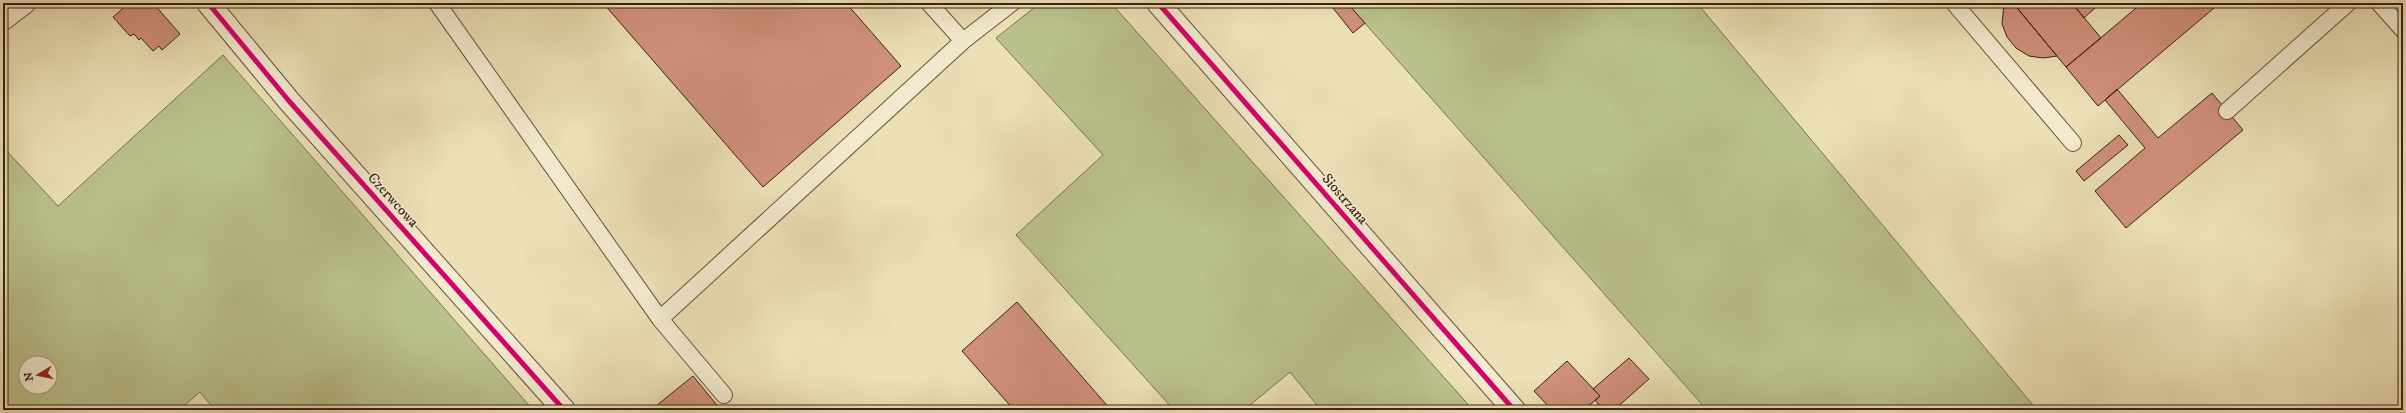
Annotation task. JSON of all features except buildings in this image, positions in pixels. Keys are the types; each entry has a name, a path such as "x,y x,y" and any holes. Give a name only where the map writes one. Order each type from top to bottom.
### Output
{"street":[{"path":"3,19 24,3"},
{"name":"Czerwcowa","path":"208,3 289,102 564,410"},
{"name":"Siostrzana","path":"1158,3 1514,410"}],"lane":[{"path":"437,3 660,318 724,395"},
{"path":"929,3 963,41"},
{"path":"660,318 963,41 1012,3"},
{"path":"1954,3 2074,143"},
{"path":"2227,112 2348,3"},
{"path":"2379,3 2403,30"}],"green space":[{"path":"1040,3 1111,3 1473,410 1321,410 1290,372 1244,410 1174,410 1016,235 1103,155 996,38"},
{"path":"1347,3 1697,3 2037,410 1707,410"},
{"path":"223,55 533,410 215,410 200,392 179,410 3,410 3,147 58,206"}],"cycle path":[{"path":"208,3 289,101 564,410"},
{"path":"1158,3 1514,410"}]}
